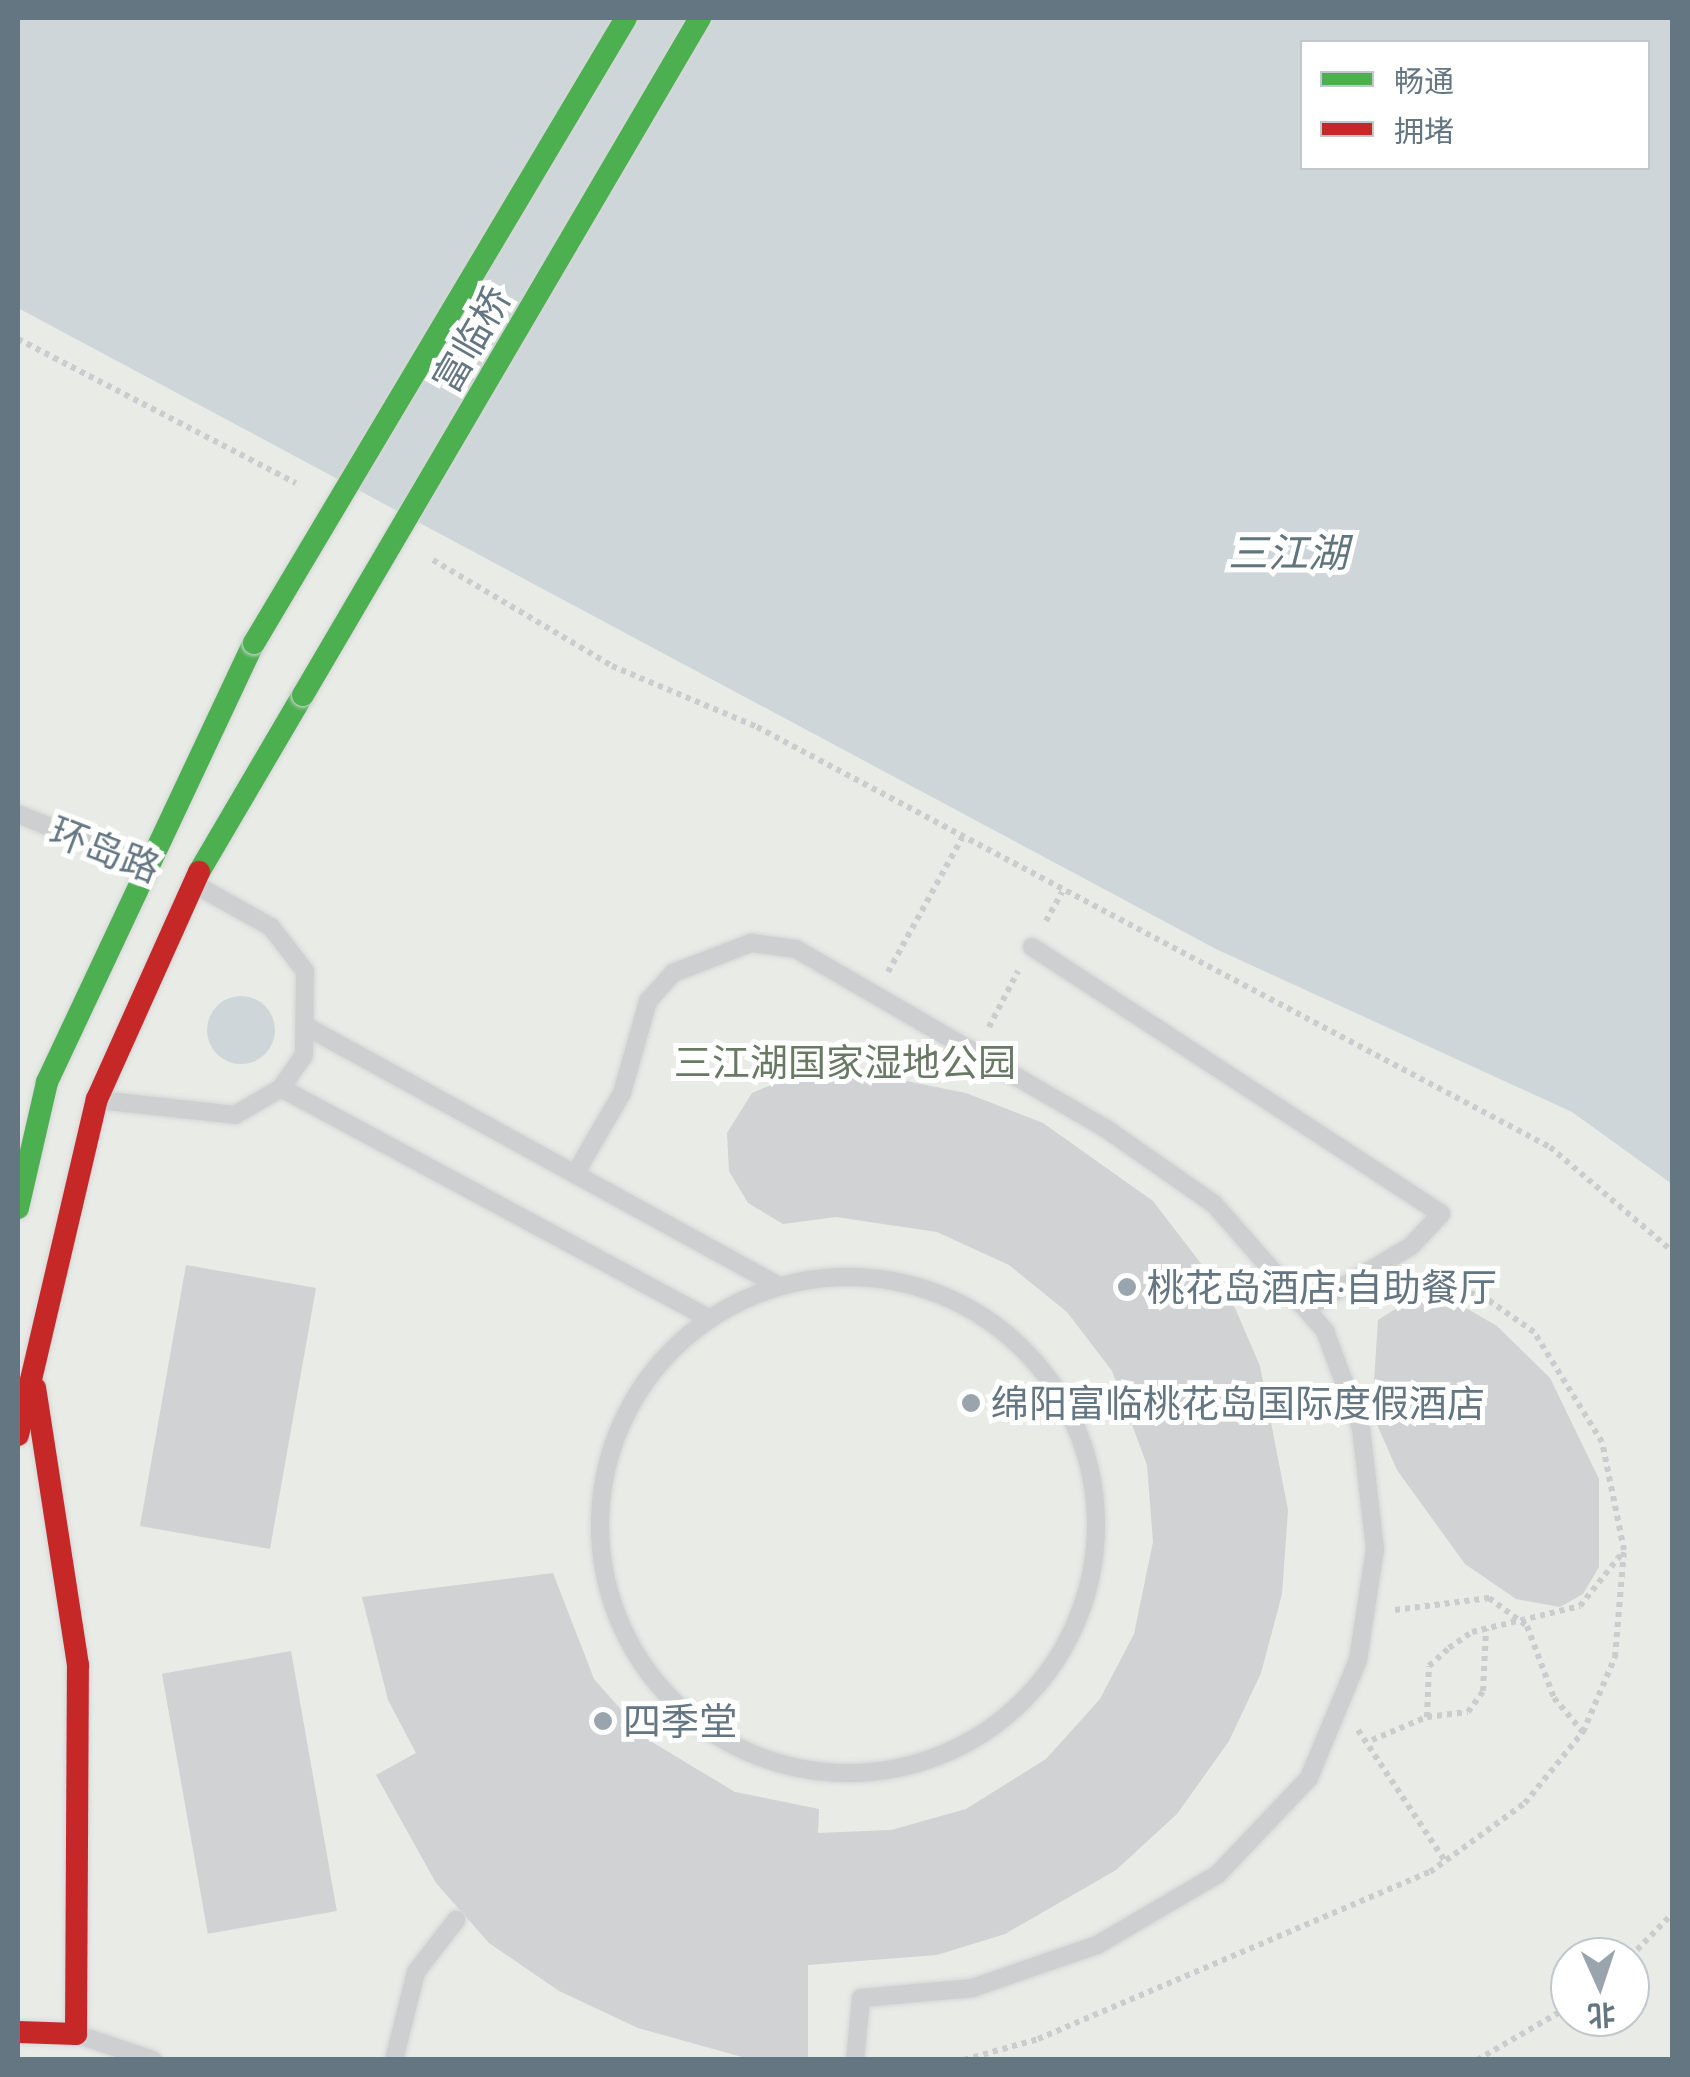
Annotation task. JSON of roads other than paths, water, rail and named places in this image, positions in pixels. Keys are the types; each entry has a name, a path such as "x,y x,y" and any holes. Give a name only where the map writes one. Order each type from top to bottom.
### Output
{"main road":[{"name":"富临桥","path":"18,1208 47,1082 254,643 626,18"},
{"name":"富临桥","path":"18,1435 29,1358 97,1099 192,884 700,18"},
{"path":"18,2032 76,2034 78,1664 29,1358"}],"lane":[{"name":"环岛路","path":"18,814 192,884 271,927 305,972 310,1028"},
{"path":"574,1174 622,1093 648,1001 689,964 751,943 796,949 877,993 973,1056 1105,1128 1214,1204 1307,1308 1360,1428 1375,1549 1364,1621 1336,1714 1309,1778 1218,1874 1097,1946 973,1988 861,1998 855,2060"},
{"path":"1032,947 1441,1214 1411,1246 1307,1308"},
{"path":"97,1099 235,1115 281,1088 310,1028 780,1286"},
{"path":"281,1088 709,1318"},
{"path":"875,1277 954,1299 1022,1345 1071,1411 1096,1488 1095,1570 1073,1631 1016,1710 947,1754 868,1774 786,1767 711,1734 651,1679 619,1622 598,1526 611,1446 649,1374 709,1318 780,1286 875,1277"},
{"path":"394,2060 416,1972 456,1920"},
{"path":"76,2034 152,2060"}],"water":[{"name":"三江湖","path":"18,18 1672,18 1672,1184 1572,1112 1216,949 18,308"},
{"path":"241,996 254,998 265,1006 273,1017 273,1043 265,1054 254,1062 241,1064 228,1062 217,1054 209,1043 207,1030 209,1017 217,1006 228,998"}],"place":[{"name":"桃花岛酒店·自助餐厅","path":"1127,1287"},
{"name":"绵阳富临桃花岛国际度假酒店","path":"971,1403"},
{"name":"四季堂","path":"603,1721"}],"park label":[{"name":"三江湖国家湿地公园","path":"845,1062"}]}
